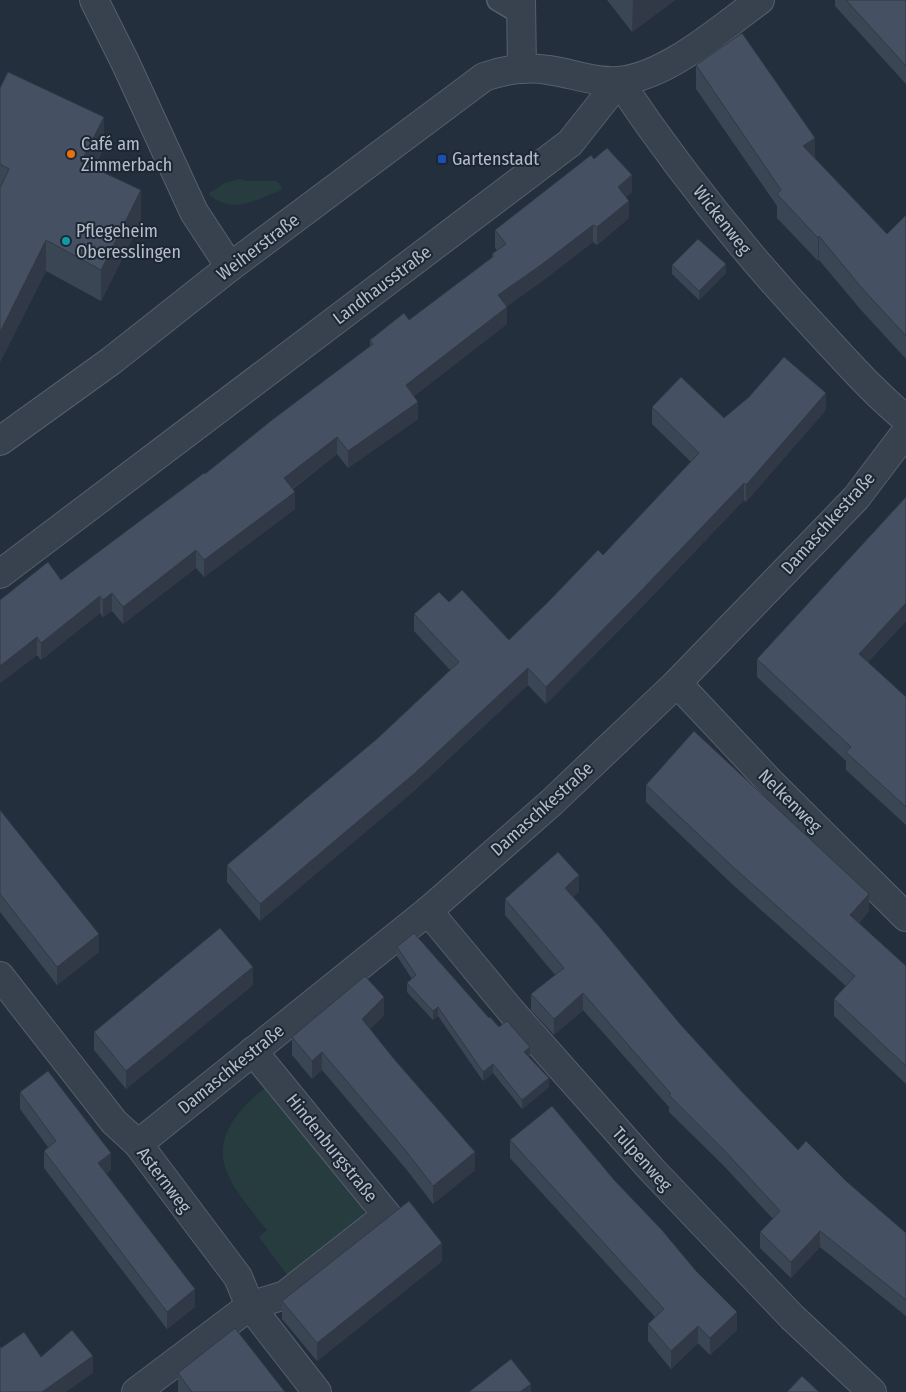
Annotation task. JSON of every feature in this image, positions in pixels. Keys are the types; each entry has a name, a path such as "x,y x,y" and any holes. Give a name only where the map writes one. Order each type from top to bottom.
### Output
{"street":[{"path":"94,0 130,71 194,212 230,267"},
{"path":"513,4 522,69 546,69 594,80 619,81 645,75 681,58 760,0"},
{"name":"Weiherstraße","path":"0,441 111,361 230,267 484,77 522,69"},
{"name":"Wickenweg","path":"619,81 725,227 766,276 883,400 906,419"},
{"name":"Landhausstraße","path":"0,574 570,143 619,81"},
{"name":"Damaschkestraße","path":"138,1144 428,911 552,802 677,683 856,498 906,432"},
{"name":"Nelkenweg","path":"677,683 772,784 906,917"},
{"name":"Tulpenweg","path":"428,911 511,1011 652,1170 792,1317 872,1392"},
{"name":"Asternweg","path":"0,976 114,1122 138,1144 238,1278 250,1306 316,1392"},
{"name":"Hindenburgstraße","path":"136,1392 250,1306 286,1295 387,1215 253,1051"}],"green space":[{"path":"239,179 247,181 276,181 280,184 282,190 254,201 237,205 220,201 210,196 209,193 225,183"},
{"path":"266,1087 362,1205 364,1215 362,1220 290,1279 259,1237 267,1230 230,1180 223,1159 223,1147 231,1124 247,1104"}],"building":[{"path":"846,0 906,0 906,66"},
{"path":"742,33 815,138 803,146 887,234 906,215 906,336 861,287 819,236 818,238 777,194 781,190 696,65"},
{"name":"Pflegeheim Oberesslingen","path":"8,72 104,117 81,162 141,190 101,270 46,240 0,332 0,188 9,169 0,164 0,88"},
{"path":"607,148 632,175 618,187 629,201 597,227 593,225 498,295 507,307 406,385 418,402 348,451 337,437 284,478 295,492 204,560 196,550 123,607 112,593 103,600 100,596 41,643 37,637 0,666 0,600 48,562 61,580 205,474 272,420 373,344 370,340 404,313 409,320 494,256 492,254 506,244 495,230 591,155 594,159"},
{"path":"698,239 726,264 699,291 672,265"},
{"path":"784,357 826,393 746,485 744,483 546,687 528,668 415,773 260,904 227,865 378,738 459,662 414,614 439,592 449,602 462,590 509,640 598,550 603,555 699,453 652,407 681,377 724,418 749,397"},
{"path":"906,497 906,603 859,654 906,697 906,807 846,752 851,747 757,659"},
{"path":"694,731 869,894 850,915 906,966 906,1066 834,999 855,976 732,866 646,785"},
{"path":"0,810 99,934 57,967 0,894"},
{"path":"558,852 579,875 565,888 680,1024 742,1092 798,1150 806,1141 846,1181 906,1233 906,1300 820,1231 791,1262 760,1232 780,1211 724,1150 669,1095 671,1094 583,993 554,1019 531,994 564,968 505,899"},
{"path":"220,928 253,967 126,1071 94,1032"},
{"path":"414,933 489,1018 499,1027 507,1021 530,1047 524,1052 549,1078 522,1100 493,1064 483,1072 438,1007 433,1011 407,983 416,975 397,947"},
{"path":"365,976 384,997 362,1019 394,1059 475,1152 433,1186 406,1151 322,1052 312,1061 292,1037"},
{"path":"48,1071 111,1153 98,1163 195,1289 167,1312 44,1151 56,1141 20,1092"},
{"path":"552,1106 615,1181 661,1229 696,1271 737,1312 710,1338 698,1326 671,1351 648,1324 664,1309 510,1140"},
{"path":"409,1201 442,1243 317,1343 282,1301"},
{"path":"235,1328 285,1392 192,1392 178,1373"},
{"path":"72,1330 93,1356 42,1392 0,1392 0,1346 1,1348 24,1332 41,1357"},
{"path":"511,1359 531,1384 520,1392 469,1392"},
{"path":"802,1376 819,1392 787,1392"}],"place":[{"name":"Café am Zimmerbach","path":"71,154"},
{"name":"Gartenstadt","path":"442,159"},
{"name":"Pflegeheim Oberesslingen","path":"66,241"}]}
